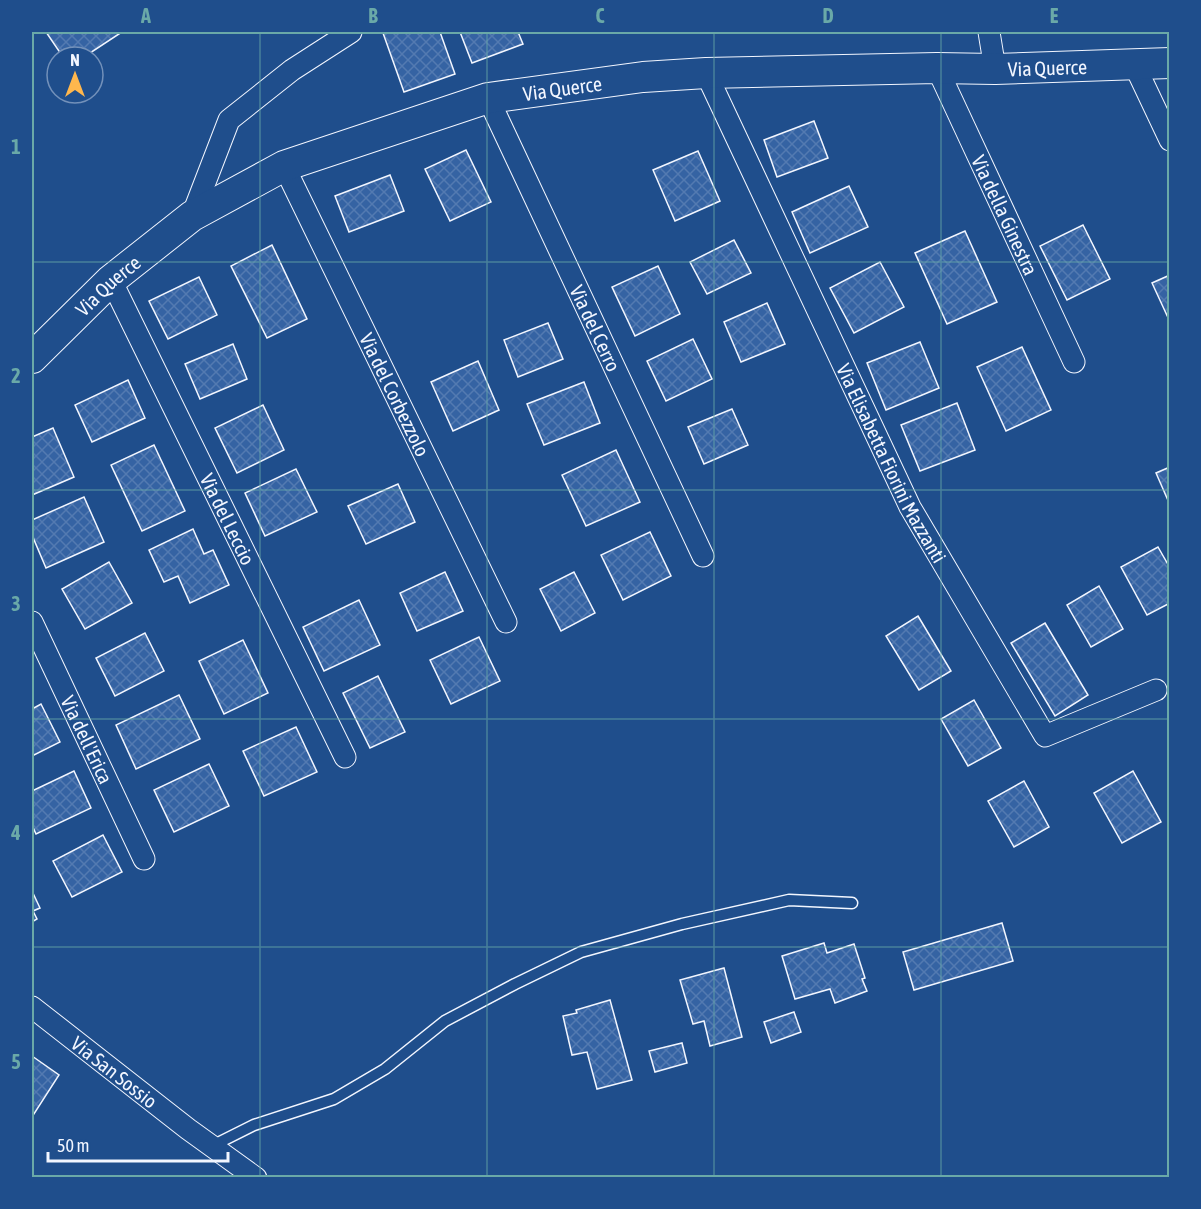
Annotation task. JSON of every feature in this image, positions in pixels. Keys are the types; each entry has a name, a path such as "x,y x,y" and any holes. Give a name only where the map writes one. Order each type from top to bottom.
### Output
{"street":[{"path":"192,216 229,120 292,70 351,32"},
{"path":"989,32 995,69"},
{"name":"Via Querce","path":"32,358 111,280 192,216 284,166 488,98 643,77 706,73 936,68 995,69 1170,63"},
{"path":"1134,64 1170,140"},
{"name":"Via della Ginestra","path":"936,68 1074,362"},
{"name":"Via Elisabetta Fiorini Mazzanti","path":"706,73 910,507 1046,736 1156,690"},
{"name":"Via del Cerro","path":"488,98 704,556"},
{"name":"Via del Corbezzolo","path":"284,166 506,622"},
{"name":"Via del Leccio","path":"111,280 345,757"},
{"name":"Via dell'Erica","path":"32,622 144,859"},
{"name":"Via San Sossio","path":"32,1007 188,1129 256,1178"}],"lane":[{"path":"212,1146 254,1125 334,1099 385,1069 445,1021 581,952 682,924 789,900 852,903"}],"building":[{"path":"46,32 122,32 102,45 55,45"},
{"path":"440,32 455,74 404,92 383,33"},
{"path":"460,32 518,32 523,44 472,63"},
{"path":"814,121 828,158 777,177 764,140"},
{"path":"466,150 491,202 450,221 425,169"},
{"path":"698,151 720,201 675,221 653,170"},
{"path":"390,175 404,211 349,232 335,196"},
{"path":"849,186 868,227 810,253 792,212"},
{"path":"1083,225 1110,279 1067,300 1040,246"},
{"path":"965,231 997,302 947,324 915,253"},
{"path":"734,240 751,273 707,294 690,262"},
{"path":"272,245 307,319 267,338 231,266"},
{"path":"880,262 904,307 854,333 830,288"},
{"path":"658,266 680,314 635,336 612,287"},
{"path":"1170,275 1170,322 1152,283"},
{"path":"199,277 217,315 168,339 149,301"},
{"path":"767,303 785,344 741,362 724,322"},
{"path":"548,323 563,359 518,377 504,340"},
{"path":"693,339 712,379 666,401 647,361"},
{"path":"920,342 939,388 886,410 867,363"},
{"path":"233,344 247,379 200,399 185,364"},
{"path":"1022,347 1051,410 1006,431 977,367"},
{"path":"478,361 499,410 453,431 431,382"},
{"path":"128,380 145,418 92,442 75,405"},
{"path":"584,382 600,423 544,445 527,404"},
{"path":"957,403 975,450 920,471 901,425"},
{"path":"263,405 284,450 237,473 215,428"},
{"path":"732,409 748,445 704,464 688,427"},
{"path":"53,428 74,477 32,495 32,437"},
{"path":"154,445 185,511 142,531 111,465"},
{"path":"616,450 640,502 586,526 562,475"},
{"path":"1170,467 1170,505 1156,473"},
{"path":"296,469 317,512 265,536 245,493"},
{"path":"398,484 415,522 366,544 348,506"},
{"path":"84,497 104,542 46,568 32,535 32,520"},
{"path":"193,529 204,554 213,550 229,585 190,603 178,576 164,582 149,550"},
{"path":"650,532 671,576 623,600 601,555"},
{"path":"1158,547 1170,568 1170,603 1147,615 1121,567"},
{"path":"109,562 132,603 85,629 62,589"},
{"path":"445,572 463,611 417,631 400,593"},
{"path":"574,572 595,613 561,631 540,589"},
{"path":"1099,586 1123,629 1091,647 1067,605"},
{"path":"359,600 380,645 324,671 303,627"},
{"path":"918,616 951,671 919,690 886,636"},
{"path":"1045,623 1088,695 1055,716 1011,643"},
{"path":"145,633 164,671 115,696 96,658"},
{"path":"479,637 500,681 451,704 430,660"},
{"path":"243,640 268,693 224,714 199,661"},
{"path":"378,676 405,732 370,748 343,693"},
{"path":"179,695 200,739 136,769 116,725"},
{"path":"974,700 1001,748 968,766 941,719"},
{"path":"41,704 60,742 32,756 32,709"},
{"path":"296,727 317,772 264,796 243,751"},
{"path":"209,764 229,806 174,832 154,790"},
{"path":"74,771 91,808 36,834 32,825 32,791"},
{"path":"1133,771 1161,822 1122,843 1094,793"},
{"path":"1024,781 1049,827 1014,847 988,801"},
{"path":"103,835 122,872 72,897 53,861"},
{"path":"32,891 40,908 33,911 37,919 32,922"},
{"path":"1002,923 1013,961 914,990 903,952"},
{"path":"824,943 827,953 854,944 867,991 835,1003 830,989 795,999 782,956"},
{"path":"724,968 742,1037 710,1046 704,1021 693,1024 680,980"},
{"path":"610,1000 632,1080 597,1089 587,1052 572,1055 563,1016"},
{"path":"794,1012 801,1032 771,1043 764,1022"},
{"path":"682,1043 687,1063 655,1072 649,1051"},
{"path":"32,1056 59,1075 32,1117"}]}
